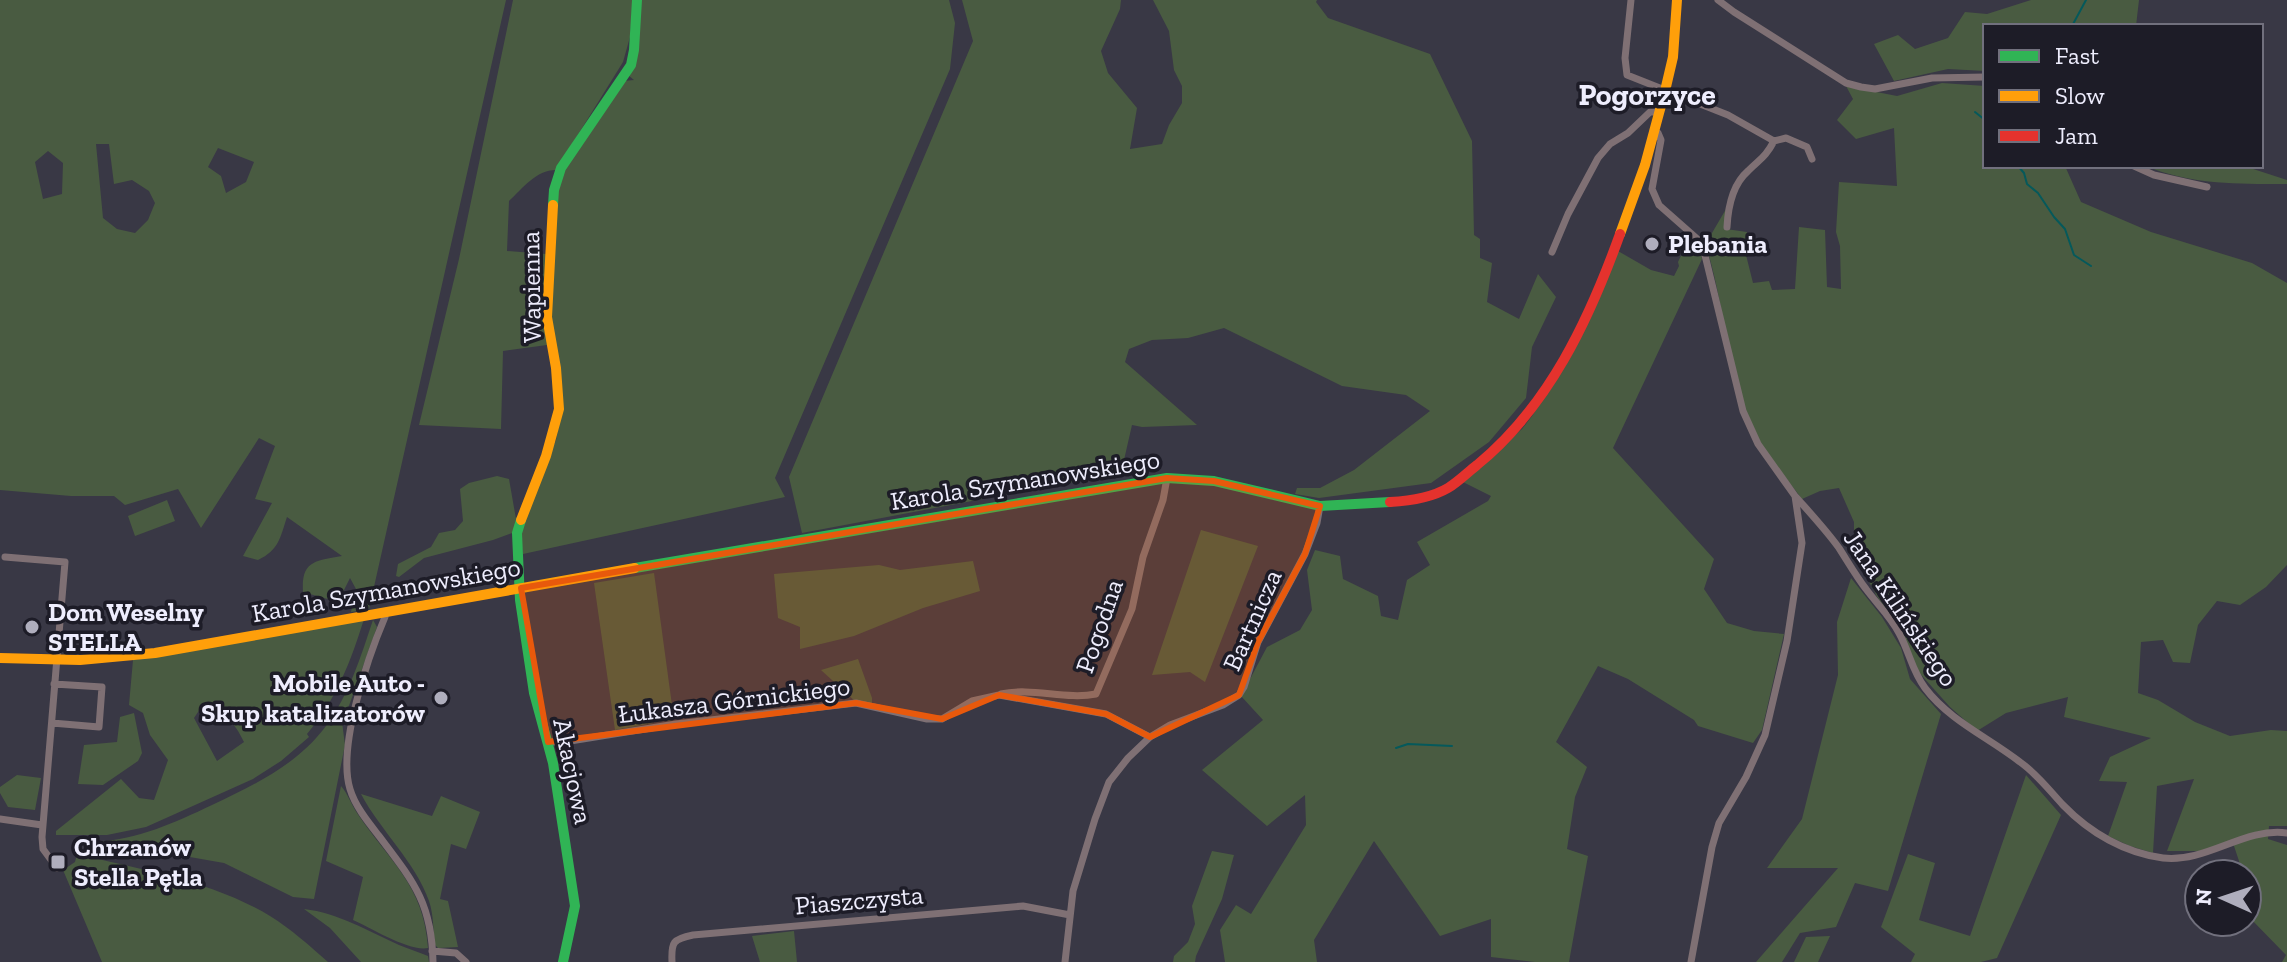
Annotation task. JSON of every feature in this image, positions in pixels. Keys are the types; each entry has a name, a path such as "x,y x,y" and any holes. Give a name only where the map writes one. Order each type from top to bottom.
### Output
{"street":[{"name":"Wapienna","path":"521,588 517,533 549,447 559,409 547,317 554,190 561,168 631,65 637,0"},
{"path":"1631,0 1625,58 1627,75 1728,115 1774,141 1786,138 1807,147 1812,159"},
{"name":"Karola Szymanowskiego","path":"0,658 56,661 155,653 1167,478 1214,481 1320,506 1411,501 1431,495 1448,488 1495,450 1516,428 1577,339 1631,207 1654,132 1673,57 1677,0"},
{"path":"1718,0 1846,83 1875,89 1932,78 1983,77"},
{"path":"1552,252 1598,158 1610,144 1628,133 1650,112 1659,112"},
{"name":"Jana Kilińskiego","path":"1654,132 1660,136 1661,144 1653,195 1659,205 1702,243 1743,411 1758,444 1887,614 1916,673 1934,698 1959,721 2019,761 2094,832 2133,850 2162,858 2182,858 2266,832 2287,833"},
{"path":"1727,227 1728,210 1739,181 1765,158 1774,141"},
{"path":"2138,168 2154,175 2207,187"},
{"name":"Pogodna","path":"999,695 1096,694 1132,609 1143,557 1163,500 1167,478"},
{"path":"1691,962 1719,823 1746,777 1765,735 1777,688 1801,557 1795,496"},
{"name":"Bartnicza","path":"1065,962 1073,891 1109,782 1150,737 1239,695 1258,642 1305,554 1320,506"},
{"path":"5,557 65,562 42,825 43,849 57,868"},
{"name":"Akacjowa","path":"521,588 520,600 534,693 556,779 575,906 563,962"},
{"path":"384,612 385,617 353,710 347,772 350,789 359,807 418,891 429,922 433,962"},
{"path":"52,723 99,727 102,687 54,684"},
{"name":"Łukasza Górnickiego","path":"548,742 715,718 856,703 927,719 942,719 972,701 999,695 1098,711 1150,737"},
{"path":"0,819 42,825"},
{"name":"Piaszczysta","path":"672,962 674,941 693,935 1023,906 1070,915"},
{"path":"432,951 456,953 466,962"}],"highlighted area":[{"path":"1167,478 1214,481 1320,506 1305,554 1258,642 1239,695 1150,737 1106,714 999,695 942,719 856,703 548,742 521,588"}],"green space":[{"path":"0,0 506,0 369,609 351,612 356,589 350,578 338,602 303,592 305,574 312,564 342,556 287,517 278,543 270,552 258,560 243,556 272,503 255,499 275,446 259,438 201,528 178,489 125,505 114,496 0,490","holes":["96,144 109,144 114,184 132,180 149,191 155,203 148,220 135,233 117,229 103,218","218,148 254,162 246,182 226,193 221,176 208,167","48,151 63,163 62,194 43,199 35,162"]},
{"path":"513,0 633,0 630,37 623,62 556,170 536,176 509,201 507,251 546,254 547,345 503,351 501,429 419,425 459,259"},
{"path":"639,0 949,0 955,23 950,69 775,478 785,497 523,554 520,533 525,512 556,440 562,409 551,314 557,189 564,170 624,81 634,80 628,75"},
{"path":"962,0 1121,0 1101,51 1108,73 1137,108 1130,149 1162,144 1182,103 1182,86 1174,70 1169,31 1153,0 1317,0 1328,18 1430,54 1472,141 1474,235 1480,239 1480,258 1492,263 1487,302 1519,319 1538,274 1556,297 1532,347 1526,398 1489,442 1431,483 1319,498 1295,494 1297,488 1320,488 1354,470 1430,411 1406,395 1342,386 1224,328 1188,338 1152,340 1129,349 1125,362 1197,425 1132,425 1121,473 802,533 789,477 973,41"},
{"path":"2031,0 2139,0 2136,24 1983,24 1983,71 1948,69 1894,81 1874,44 1898,35 1915,49 1948,38 1965,12 1987,14"},
{"path":"1942,83 1983,86 1983,168 2066,168 2081,202 2151,232 2252,263 2287,283 2287,565 2266,587 2240,605 2217,601 2198,625 2190,663 2173,662 2163,640 2141,642 2138,693 2230,736 2287,731 2287,826 2269,826 2268,839 2287,845 2287,962 2282,962 2286,955 2263,931 2263,858 2238,858 2232,840 2202,851 2167,851 2194,779 2157,786 2153,853 2108,836 2127,782 2099,781 2110,757 2151,738 2064,717 2068,697 2006,713 1977,731 1950,707 1915,668 1901,630 1868,580 1866,573 1874,559 1851,538 1854,522 1839,488 1820,491 1802,499 1757,437 1737,381 1704,239 1712,233 1726,209 1726,229 1747,232 1746,255 1753,283 1769,281 1772,290 1795,289 1799,227 1825,230 1827,287 1841,289 1840,246 1836,232 1839,182 1897,186 1894,128 1856,139 1837,120 1853,99 1846,86 1897,96"},
{"path":"2152,168 2250,168 2287,180 2287,184 2198,180"},
{"path":"1689,239 1702,259 1613,448 1714,559 1704,589 1727,623 1754,631 1784,634 1762,730 1753,743 1698,726 1694,720 1628,679 1598,666 1556,742 1587,767 1575,797 1567,849 1588,856 1569,962 1491,957 1491,919 1440,936 1374,841 1314,940 1317,962 1225,962 1220,930 1236,905 1251,914 1306,825 1305,795 1267,826 1202,770 1263,720 1241,696 1267,647 1300,630 1312,610 1307,570 1315,550 1340,556 1343,579 1378,596 1381,616 1398,620 1407,580 1430,565 1417,542 1488,501 1491,496 1461,481 1522,429 1532,416 1563,369 1618,251 1651,270 1674,276"},
{"path":"497,476 509,479 516,519 515,532 424,558 399,577 396,576 398,564 431,547 439,533 455,530 463,521 460,489 469,483"},
{"path":"167,500 175,521 135,536 128,516"},
{"path":"1201,530 1258,546 1205,682 1190,672 1152,675"},
{"path":"973,561 980,591 923,608 854,636 800,649 800,627 778,618 774,574 879,565 900,570"},
{"path":"654,573 674,720 667,721 665,713 658,709 652,715 653,723 615,730 594,583"},
{"path":"1851,578 1882,617 1901,648 1910,679 1941,714 1888,891 1855,883 1836,927 1800,933 1782,962 1756,962 1838,868 1767,868 1802,819 1838,675 1837,622"},
{"path":"364,619 348,665 326,708 307,734 309,737 281,761 253,779 146,827 107,835 56,835 56,831 121,779 139,798 154,800 168,760 150,735 143,713 129,705 133,660","holes":["200,709 227,718 244,742 217,761 194,718"]},
{"path":"373,620 377,627 342,722 345,745 314,899 293,897 224,863 141,846 100,846 96,842 142,834 184,818 259,781 302,752 326,726 341,701 354,675"},
{"path":"858,659 872,703 856,702 821,670"},
{"path":"134,713 142,753 138,761 103,785 78,784 84,745 117,742 120,717"},
{"path":"17,775 41,778 35,810 8,807 0,793 0,787"},
{"path":"2026,775 2061,815 1997,958 1981,962 1911,962 1915,954 1881,927 1908,854 1935,863 1919,920 1970,936"},
{"path":"341,786 412,890 420,907 428,948 401,943 353,920 363,877 326,861"},
{"path":"361,794 432,816 441,796 480,812 466,849 451,844 440,899 448,901 458,947 438,948 435,945 432,912 423,887"},
{"path":"1212,851 1234,855 1222,899 1195,962 1173,962 1174,956 1188,942 1195,924 1192,906"},
{"path":"77,854 176,878 225,894 278,921 328,962 102,962 63,870 75,862"},
{"path":"304,909 353,923 428,956 429,962 361,962 330,928"},
{"path":"794,931 797,962 760,962 752,936"},
{"path":"1830,936 1818,962 1794,962 1806,937"}],"waterway":[{"path":"2073,24 2086,0"},
{"path":"1975,112 1983,118"},
{"path":"2020,168 2027,184 2038,193 2065,229 2074,255 2091,266"},
{"path":"1396,748 1408,744 1452,746"}],"traffic: fast":[{"path":"553,205 561,168 631,65 637,0"},
{"path":"635,568 1167,478 1214,481 1320,506 1390,502"},
{"path":"521,520 517,533 520,600 534,693 553,763 575,906 563,962"}],"traffic: slow":[{"path":"1620,234 1645,165 1665,91 1673,57 1677,0"},
{"path":"521,520 546,456 559,409 547,317 553,205"},
{"path":"0,658 80,660 155,653 635,568"}],"traffic: jam":[{"path":"1390,502 1420,498 1448,488 1503,442 1546,389 1564,360 1595,298 1620,234"}],"place":[{"name":"Plebania","path":"1652,244"},
{"name":"Dom Weselny STELLA","path":"32,627"},
{"name":"Mobile Auto - Skup katalizatorów","path":"441,698"},
{"name":"Chrzanów Stella Pętla","path":"58,862"}],"district":[{"name":"Pogorzyce","path":"1647,95"}]}
